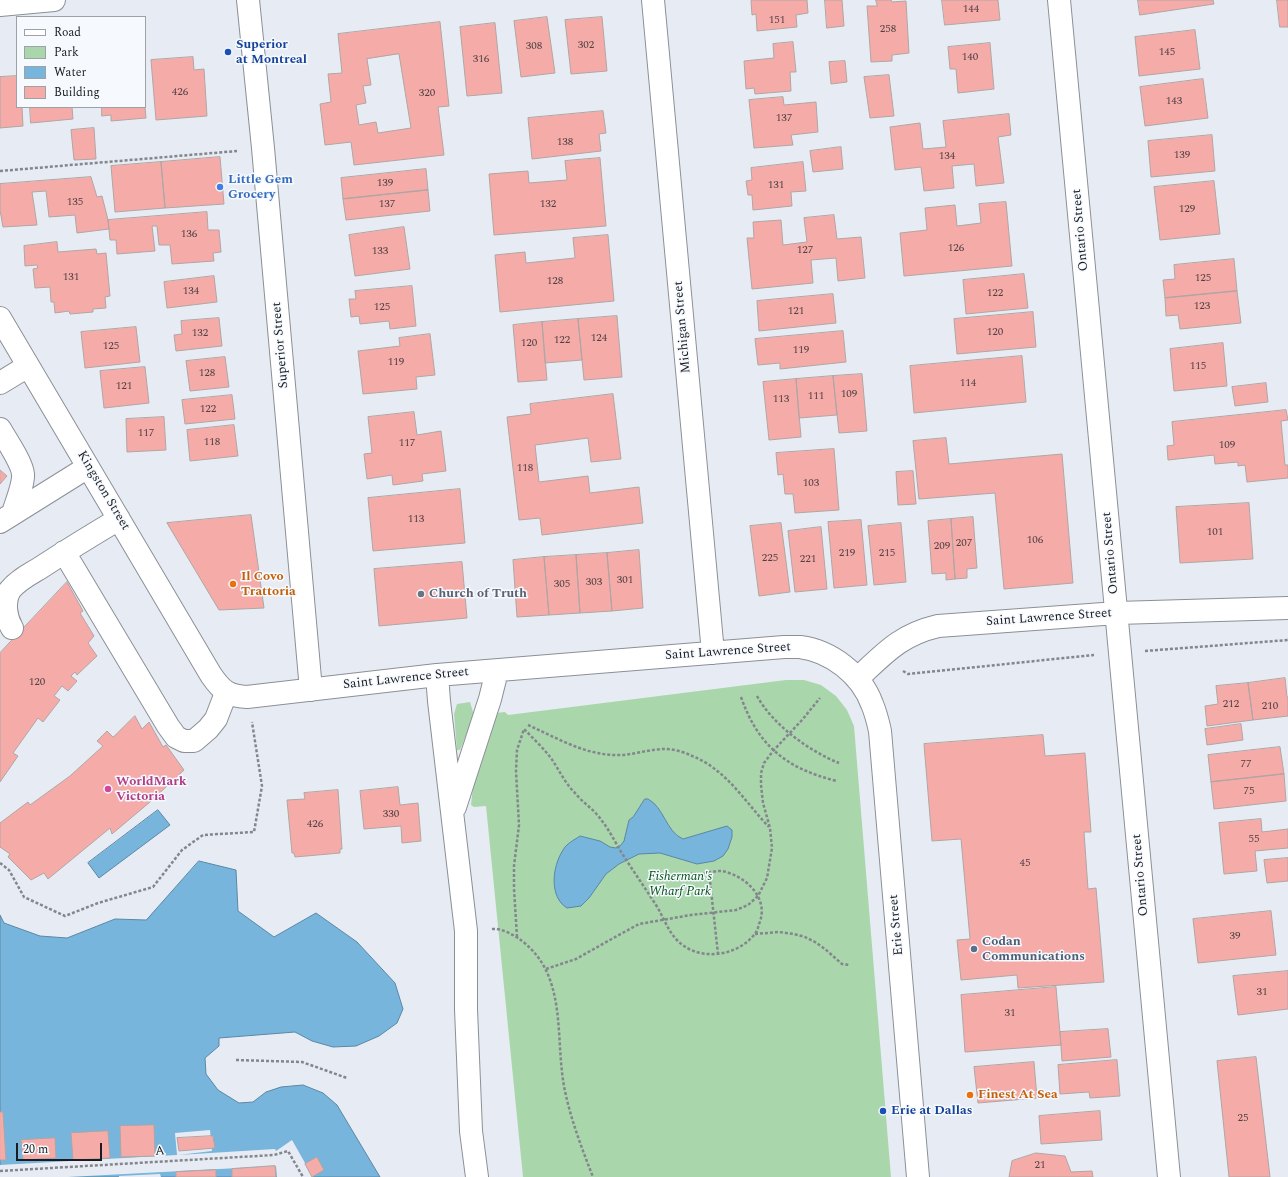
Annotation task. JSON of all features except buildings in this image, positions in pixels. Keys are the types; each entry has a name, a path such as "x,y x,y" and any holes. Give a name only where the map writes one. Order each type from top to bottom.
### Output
{"street":[{"path":"0,5 54,0"},
{"name":"Superior Street","path":"248,0 263,148 311,690"},
{"name":"Michigan Street","path":"653,0 713,653"},
{"name":"Ontario Street","path":"1059,0 1169,1177"},
{"name":"Kingston Street","path":"0,318 217,684 226,693"},
{"path":"0,383 28,366"},
{"path":"0,429 17,458 23,474 21,484 7,518"},
{"path":"7,518 88,467"},
{"path":"12,628 6,613 6,602 10,591 19,582 64,552 119,519"},
{"path":"64,552 176,737 184,741 194,741 208,730 216,719 226,693"},
{"name":"Saint Lawrence Street","path":"226,693 236,697 247,697 437,675 784,647 799,647 814,650 828,656 844,666 857,679 900,640 925,629 938,626 1117,612 1288,608"},
{"path":"453,815 490,699 496,671"},
{"path":"437,675 466,931 466,1009 471,1123 477,1177"},
{"name":"Erie Street","path":"857,679 872,703 880,731 918,1177"}],"path":[{"path":"0,172 263,148"},
{"path":"884,654 899,669 908,674 1120,653 1288,640"},
{"path":"758,696 768,712 790,733 806,746 839,763"},
{"path":"0,863 9,870 24,897 65,916 98,903 153,887 182,850 203,836 254,832 262,786 247,697"},
{"path":"741,697 754,727 773,751 788,762 807,771 837,781"},
{"path":"546,969 576,959 640,924 713,912 736,910 748,905 758,896 767,878 772,848 770,828 763,803 761,785 761,773 764,763 820,698"},
{"path":"528,725 585,750 602,754 616,755 666,749 679,751 693,756 717,771 733,784 770,828"},
{"path":"517,937 514,888 514,866 519,825 516,771 517,750 524,729 550,757 574,793 603,821 635,875 657,907 672,935 683,946 695,952 718,954 736,949 755,934 761,921 762,909 758,896 750,886 729,872 720,871 701,874 691,873"},
{"path":"709,872 718,954"},
{"path":"466,931 494,928 507,932 517,937 531,948 546,969 554,991 559,1022 564,1089 570,1116 593,1177"},
{"path":"755,934 779,932 805,937 825,949 842,964 850,965"},
{"path":"236,1060 302,1062 347,1078"},
{"name":"A","path":"0,1171 274,1155 288,1151 303,1177"}],"green space":[{"name":"Fisherman's Wharf Park","path":"786,680 804,680 821,685 836,696 847,710 854,726 891,1177 523,1177 486,806 474,807 471,805 473,786 496,713 505,712 508,715"},
{"path":"470,702 473,712 472,720 460,750 457,750 454,714 457,704"}],"water":[{"path":"645,799 648,799 658,808 677,836 683,839 727,826 732,830 732,837 728,849 723,856 714,861 697,864 660,853 639,854 619,864 606,874 589,898 581,906 567,908 557,897 554,881 556,865 564,848 580,836 600,841 610,847 616,848 621,845 624,841 629,820 633,817"},
{"path":"158,810 170,825 99,878 88,863"},
{"path":"199,861 236,870 238,911 274,937 316,913 357,942 395,983 403,1009 397,1023 379,1036 356,1046 333,1047 312,1041 295,1032 219,1038 219,1046 205,1058 206,1074 218,1090 239,1103 253,1102 266,1092 281,1087 303,1085 323,1093 337,1105 380,1177 0,1177 0,915 4,923 40,936 67,938 115,919 146,920"}],"pier":[{"path":"210,1130 212,1151 178,1155 275,1149 276,1151 292,1140 313,1177 277,1177 276,1166 68,1177 0,1177 0,1165 177,1155 175,1133"},
{"path":"160,1174 161,1177 119,1177 119,1176"}],"place":[{"name":"Superior at Montreal","path":"228,52"},
{"name":"Little Gem Grocery","path":"220,187"},
{"name":"Il Covo Trattoria","path":"233,584"},
{"name":"Church of Truth","path":"421,594"},
{"name":"WorldMark Victoria","path":"108,789"},
{"name":"Codan Communications","path":"974,949"},
{"name":"Finest At Sea","path":"970,1095"},
{"name":"Erie at Dallas","path":"883,1111"}]}
